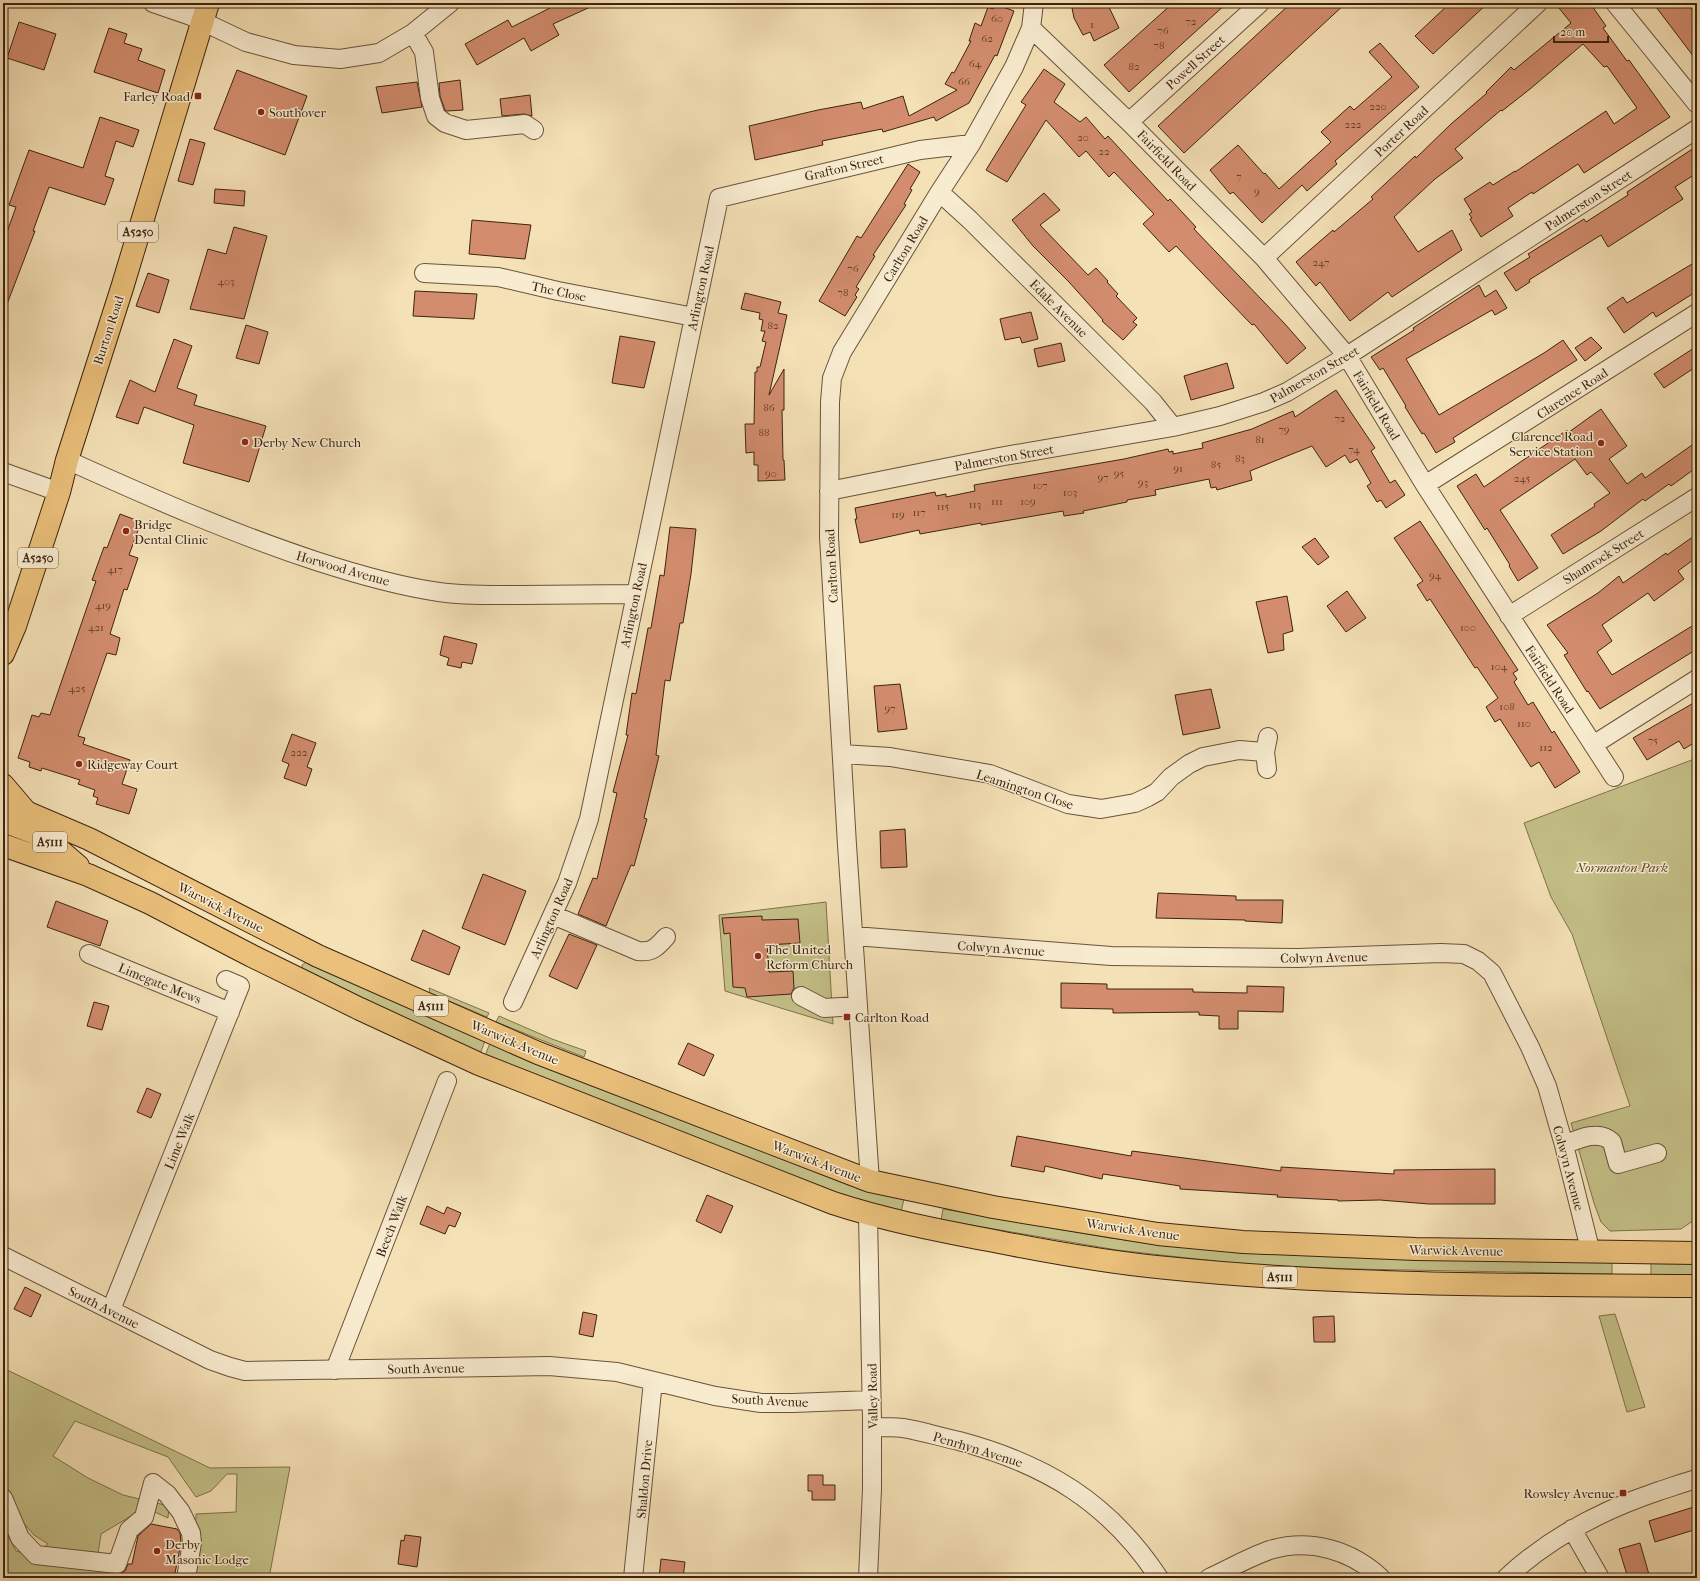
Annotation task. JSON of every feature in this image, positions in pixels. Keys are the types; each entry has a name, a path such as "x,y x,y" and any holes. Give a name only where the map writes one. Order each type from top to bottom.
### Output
{"main road":[{"name":"Burton Road","path":"3,654 16,626 59,492 67,460 122,288 205,12"},
{"path":"3,784 26,812"},
{"name":"Warwick Avenue","path":"3,804 26,812 89,839 318,956 538,1053 870,1181 993,1207 1158,1234 1243,1242 1416,1249 1697,1253"},
{"name":"A5111","path":"3,821 35,833 49,841 88,875"},
{"name":"A5111","path":"3,845 88,875 150,904 360,1009 478,1064 803,1192 868,1215 902,1224 1061,1254 1166,1268 1235,1274 1420,1283 1697,1286"}],"street":[{"path":"153,3 191,16 205,12 246,42 287,54 340,59 379,52 413,33 450,3"},
{"name":"Carlton Road","path":"870,1181 829,537 830,402 832,378 842,352 939,193 971,144 1014,66 1031,28 1034,3"},
{"name":"Powell Street","path":"1129,122 1260,3"},
{"name":"Porter Road","path":"1264,258 1538,3"},
{"path":"1615,3 1697,104"},
{"name":"Fairfield Road","path":"1031,28 1129,122 1264,258 1347,356 1425,485 1614,777"},
{"path":"413,33 424,52 430,98 436,116 445,123 466,130 525,124 534,130"},
{"name":"Palmerston Street","path":"829,491 999,457 1173,427 1220,416 1264,402 1286,392 1347,356 1697,129"},
{"name":"Grafton Street","path":"719,198 920,150 971,144"},
{"name":"Edale Avenue","path":"939,193 970,220 1136,385 1153,402 1173,427"},
{"name":"Arlington Road","path":"513,1002 570,877 589,819 719,198"},
{"name":"The Close","path":"424,273 498,277 558,291 694,317"},
{"name":"Clarence Road","path":"1425,485 1697,313"},
{"name":"Horwood Avenue","path":"67,460 225,529 364,576 424,590 460,595 636,594"},
{"path":"3,472 59,492"},
{"name":"Shamrock Street","path":"1509,616 1697,497"},
{"path":"1593,745 1697,679"},
{"name":"Leamington Close","path":"842,754 890,757 990,774 1068,804 1101,809 1135,803 1148,797 1157,792 1176,773 1203,757 1239,750 1267,752"},
{"path":"553,915 638,950 647,952 656,949 666,937"},
{"name":"Colwyn Avenue","path":"854,936 1111,956 1298,958 1464,954 1478,961 1492,974 1547,1086 1564,1144 1591,1252"},
{"name":"Limegate Mews","path":"89,954 230,1012"},
{"name":"Lime Walk","path":"111,1310 240,986 226,980"},
{"path":"801,996 824,1008 858,1006"},
{"name":"Beech Walk","path":"335,1370 446,1081"},
{"path":"1564,1144 1587,1137 1605,1136 1612,1142 1618,1164 1657,1153"},
{"name":"Valley Road","path":"868,1215 872,1427 872,1489 868,1578"},
{"name":"South Avenue","path":"3,1256 178,1344 230,1368 244,1371 549,1366 606,1371 731,1399 761,1403 871,1400"},
{"name":"Shaldon Drive","path":"633,1578 653,1381"},
{"name":"Penrhyn Avenue","path":"872,1427 901,1428 982,1448 1018,1460 1048,1474 1086,1498 1116,1525 1145,1558 1159,1578"},
{"path":"1506,1578 1532,1555 1572,1529 1634,1499 1697,1479"},
{"path":"3,1498 20,1538 36,1555 117,1564 129,1530 144,1517 153,1483 167,1494 181,1512 191,1533 192,1544 186,1578"},
{"path":"1572,1529 1600,1578"},
{"path":"1209,1578 1264,1553 1296,1546 1326,1548 1338,1551 1362,1563 1381,1578"}],"green space":[{"name":"Normanton Park","path":"1697,758 1697,1218 1681,1229 1610,1231 1601,1222 1594,1203 1571,1123 1630,1106 1572,934 1551,897 1524,823"},
{"path":"826,902 833,1024 725,991 719,915"},
{"path":"306,962 485,1041 480,1054 302,969 302,965"},
{"path":"429,988 489,1013 487,1017 430,993"},
{"path":"499,1016 552,1039 586,1051 584,1057 496,1022"},
{"path":"490,1043 848,1185 904,1199 901,1212 845,1197 485,1056"},
{"path":"943,1209 1110,1238 1202,1249 1612,1261 1612,1274 1356,1269 1249,1265 1117,1250 941,1220"},
{"path":"1651,1263 1697,1263 1697,1275 1651,1275"},
{"path":"1615,1314 1645,1407 1627,1412 1599,1316"},
{"path":"3,1368 210,1468 290,1467 269,1578 194,1578 201,1539 193,1524 196,1519 196,1514 236,1512 237,1474 227,1474 211,1491 196,1497 168,1457 75,1421 53,1456 88,1478 123,1495 169,1506 168,1518 148,1509 136,1513 101,1534 96,1567 107,1578 3,1578 3,1526 16,1551 33,1552 45,1547 48,1544 34,1535 21,1520 8,1493 3,1477 3,1445 7,1420 3,1395"}],"building":[{"path":"548,3 599,3 553,24 559,35 531,51 524,38 477,65 465,44 508,20 512,27 550,8"},
{"path":"1071,3 1107,3 1119,28 1094,41 1090,32 1083,35 1074,18"},
{"path":"1173,3 1227,3 1129,92 1104,65"},
{"path":"1291,3 1346,3 1184,153 1158,126"},
{"path":"1450,3 1488,3 1433,54 1415,36"},
{"path":"1555,3 1590,3 1606,26 1603,28 1627,61 1629,60 1670,117 1584,173 1578,164 1533,194 1532,192 1508,208 1513,216 1481,237 1470,219 1472,218 1469,214 1472,212 1464,199 1490,182 1493,185 1515,172 1606,111 1614,124 1637,108 1607,66 1604,67 1583,44 1455,149 1463,158 1435,179 1394,217 1418,252 1452,230 1462,250 1392,297 1388,292 1350,321 1320,282 1316,286 1296,262 1333,230 1334,232 1373,199 1371,197 1487,93 1486,92 1511,67 1514,70 1571,23"},
{"path":"1653,3 1687,3 1697,16 1697,61"},
{"path":"995,4 1014,11 997,56 995,55 969,103 936,121 934,117 883,132 882,129 822,141 823,145 755,160 749,126 861,102 863,109 903,96 909,116 957,90 945,84 952,72 954,73 971,41 969,41 975,23 981,26 988,7 993,9"},
{"path":"19,22 56,34 44,70 7,58"},
{"path":"109,28 127,34 124,43 142,49 138,60 165,70 158,93 94,72"},
{"path":"1380,43 1419,87 1335,161 1337,164 1307,191 1302,185 1262,223 1233,192 1230,194 1210,170 1238,145 1279,189 1331,142 1321,132 1350,106 1354,110 1392,77 1369,52"},
{"path":"1044,69 1065,84 1054,102 1080,122 1086,117 1105,139 1108,136 1168,201 1170,199 1196,227 1194,229 1306,348 1287,364 1254,324 1252,325 1176,246 1169,252 1143,224 1154,214 1114,172 1109,177 1086,151 1079,157 1046,120 1007,182 986,170 1026,105 1021,102"},
{"name":"Southover","path":"237,70 307,96 285,155 214,129"},
{"path":"460,80 463,110 447,111 445,110 440,96 439,83"},
{"path":"417,82 422,107 382,113 376,87"},
{"path":"530,95 532,116 524,114 502,116 500,99"},
{"path":"100,117 139,130 133,147 116,141 105,176 114,179 105,205 49,187 33,231 35,231 3,312 3,243 16,207 9,205 29,150 83,168"},
{"path":"190,139 205,143 193,185 178,181"},
{"path":"1697,146 1697,173 1675,187 1683,199 1608,247 1601,235 1529,280 1530,282 1516,291 1504,273 1530,257 1528,254 1584,219 1586,222 1628,195 1627,192"},
{"path":"908,164 920,172 910,189 912,190 904,204 906,205 873,255 875,256 856,287 859,289 855,295 857,297 845,316 819,301 857,236 861,238"},
{"path":"215,189 245,191 244,206 214,203"},
{"path":"1044,193 1060,210 1040,225 1088,275 1096,268 1118,294 1116,296 1137,318 1133,322 1137,325 1123,340 1102,321 1103,320 1069,282 1033,246 1012,220"},
{"path":"472,220 531,225 525,259 469,254"},
{"path":"234,227 267,236 244,319 190,309 208,249 226,254"},
{"path":"1697,261 1697,291 1656,317 1653,312 1624,333 1607,308 1623,297 1627,303"},
{"path":"148,273 169,280 159,313 136,306"},
{"path":"1479,285 1485,297 1496,290 1507,308 1495,315 1492,310 1406,359 1439,415 1544,353 1563,340 1577,360 1453,438 1455,442 1436,453 1424,433 1422,434 1405,407 1406,406 1383,368 1380,370 1371,357 1414,330 1413,328"},
{"path":"415,291 477,294 474,319 413,316"},
{"path":"745,293 781,302 778,313 787,315 769,395 784,369 784,410 782,410 785,480 758,481 758,465 754,465 754,452 746,453 745,424 754,424 755,372 757,372 757,367 760,367 766,342 762,341 765,331 761,331 763,320 759,319 760,313 741,309"},
{"path":"1031,312 1038,339 1022,343 1020,337 1005,340 1000,319"},
{"path":"246,325 268,332 259,364 236,358"},
{"path":"620,336 655,342 644,388 612,383"},
{"path":"1591,337 1602,348 1585,361 1575,348"},
{"path":"174,339 192,346 177,388 197,395 194,405 266,426 249,482 183,463 194,425 144,407 138,424 116,417 130,380 155,392"},
{"path":"1061,343 1065,361 1038,367 1034,349"},
{"path":"1697,346 1697,366 1664,388 1654,374"},
{"path":"1227,363 1234,388 1191,400 1184,376"},
{"path":"1336,390 1375,448 1371,451 1390,483 1395,480 1405,495 1386,508 1381,500 1377,502 1367,486 1371,483 1357,459 1350,463 1345,455 1326,467 1312,446 1250,471 1252,480 1217,490 1216,487 1211,488 1209,479 1155,490 1156,495 1127,500 1127,502 1083,511 1084,513 1064,516 1063,511 920,534 919,530 860,543 855,519 857,519 855,508 935,492 936,496 946,494 946,497 975,491 974,485 1124,459 1168,449 1169,452 1173,451 1173,454 1203,448 1202,443 1252,429 1293,411 1295,417"},
{"path":"1601,409 1627,446 1609,459 1627,484 1642,473 1645,478 1692,445 1697,453 1697,467 1671,486 1669,484 1645,501 1643,499 1601,531 1563,554 1551,535 1595,506 1594,504 1610,493 1591,472 1587,475 1575,459 1500,510 1538,568 1518,581 1487,528 1485,530 1457,486 1476,474 1484,487 1567,430 1569,432"},
{"path":"120,514 141,522 129,555 138,558 127,590 124,589 110,634 120,638 116,655 107,653 78,736 85,738 83,744 130,760 122,784 137,789 129,814 96,804 98,798 93,796 95,790 78,784 80,780 42,768 41,771 29,767 30,762 18,758 32,715 39,717 41,713 50,715 96,581 92,580 104,547 107,548"},
{"path":"1420,521 1518,670 1513,673 1517,679 1514,682 1528,705 1533,702 1552,733 1554,731 1580,772 1555,788 1539,762 1531,767 1500,719 1495,722 1486,707 1498,698 1477,667 1475,668 1430,599 1427,601 1417,585 1423,581 1394,538"},
{"path":"670,527 696,529 691,574 683,623 680,623 670,681 665,680 656,755 659,756 644,818 647,819 634,866 631,865 606,926 578,914 593,878 597,879 617,793 613,792 628,735 626,735 632,693 636,694 648,628 651,628 660,575 664,576"},
{"path":"1697,534 1697,557 1678,571 1684,579 1654,601 1648,593 1602,625 1612,641 1597,652 1612,675 1697,623 1697,649 1600,709 1588,691 1587,692 1564,655 1568,653 1547,625 1598,593 1619,576 1623,583 1666,553 1667,555"},
{"path":"1315,538 1329,557 1318,565 1302,547"},
{"path":"1347,591 1366,618 1346,632 1327,606"},
{"path":"1287,596 1293,631 1283,634 1284,650 1268,653 1256,602"},
{"path":"444,636 477,644 472,664 462,662 461,668 447,665 449,658 440,655"},
{"path":"900,684 907,729 878,732 874,686"},
{"path":"1211,689 1220,728 1183,735 1175,695"},
{"path":"1697,701 1697,741 1684,749 1679,741 1647,760 1633,738"},
{"path":"292,734 316,743 307,767 312,769 306,786 284,778 289,764 282,761"},
{"path":"905,829 907,867 881,868 880,831"},
{"path":"483,874 526,891 505,945 462,928"},
{"path":"1158,893 1236,896 1236,900 1283,900 1282,923 1245,920 1156,918"},
{"path":"56,901 108,921 100,946 47,927"},
{"name":"The United Reform Church","path":"762,916 762,920 798,919 800,943 767,945 769,972 793,971 794,988 791,994 747,997 745,988 733,987 730,933 724,934 722,918"},
{"path":"423,930 460,947 449,975 411,960"},
{"path":"569,934 597,945 577,989 549,976"},
{"path":"1061,983 1107,984 1107,989 1193,989 1193,992 1247,993 1247,986 1284,987 1283,1012 1238,1011 1238,1029 1219,1029 1219,1016 1199,1015 1199,1012 1113,1013 1113,1009 1061,1008"},
{"path":"94,1002 109,1006 102,1030 87,1026"},
{"path":"688,1043 714,1055 704,1076 678,1064"},
{"path":"147,1088 161,1094 151,1118 137,1112"},
{"path":"1017,1136 1131,1156 1132,1151 1281,1171 1281,1167 1394,1174 1394,1170 1495,1169 1495,1204 1429,1204 1380,1200 1338,1201 1277,1197 1278,1195 1180,1189 1180,1186 1103,1174 1102,1179 1045,1166 1044,1172 1011,1166"},
{"path":"707,1195 733,1206 721,1233 696,1221"},
{"path":"427,1206 444,1214 447,1207 461,1213 455,1227 449,1225 445,1234 420,1224"},
{"path":"25,1287 41,1295 31,1317 14,1309"},
{"path":"583,1312 597,1315 593,1337 579,1334"},
{"path":"1334,1316 1335,1342 1314,1342 1313,1317"},
{"path":"808,1475 823,1475 823,1485 835,1485 835,1500 812,1500 812,1491 808,1491"},
{"path":"1697,1506 1697,1529 1655,1542 1649,1521"},
{"name":"Derby Masonic Lodge","path":"151,1524 177,1529 180,1533 181,1543 174,1578 121,1578 122,1573 125,1571 128,1564 132,1564 138,1536"},
{"path":"405,1535 421,1537 417,1567 398,1564 401,1540 404,1541"},
{"path":"1640,1543 1650,1578 1628,1578 1619,1549"},
{"path":"661,1559 685,1562 683,1578 659,1578"}],"place":[{"name":"Farley Road","path":"198,96"},
{"name":"Southover","path":"261,112"},
{"name":"Derby New Church","path":"245,442"},
{"name":"Clarence Road Service Station","path":"1601,443"},
{"name":"Bridge Dental Clinic","path":"126,531"},
{"name":"Ridgeway Court","path":"79,764"},
{"name":"The United Reform Church","path":"758,956"},
{"name":"Carlton Road","path":"847,1017"},
{"name":"Rowsley Avenue","path":"1623,1493"},
{"name":"Derby Masonic Lodge","path":"157,1551"}]}
